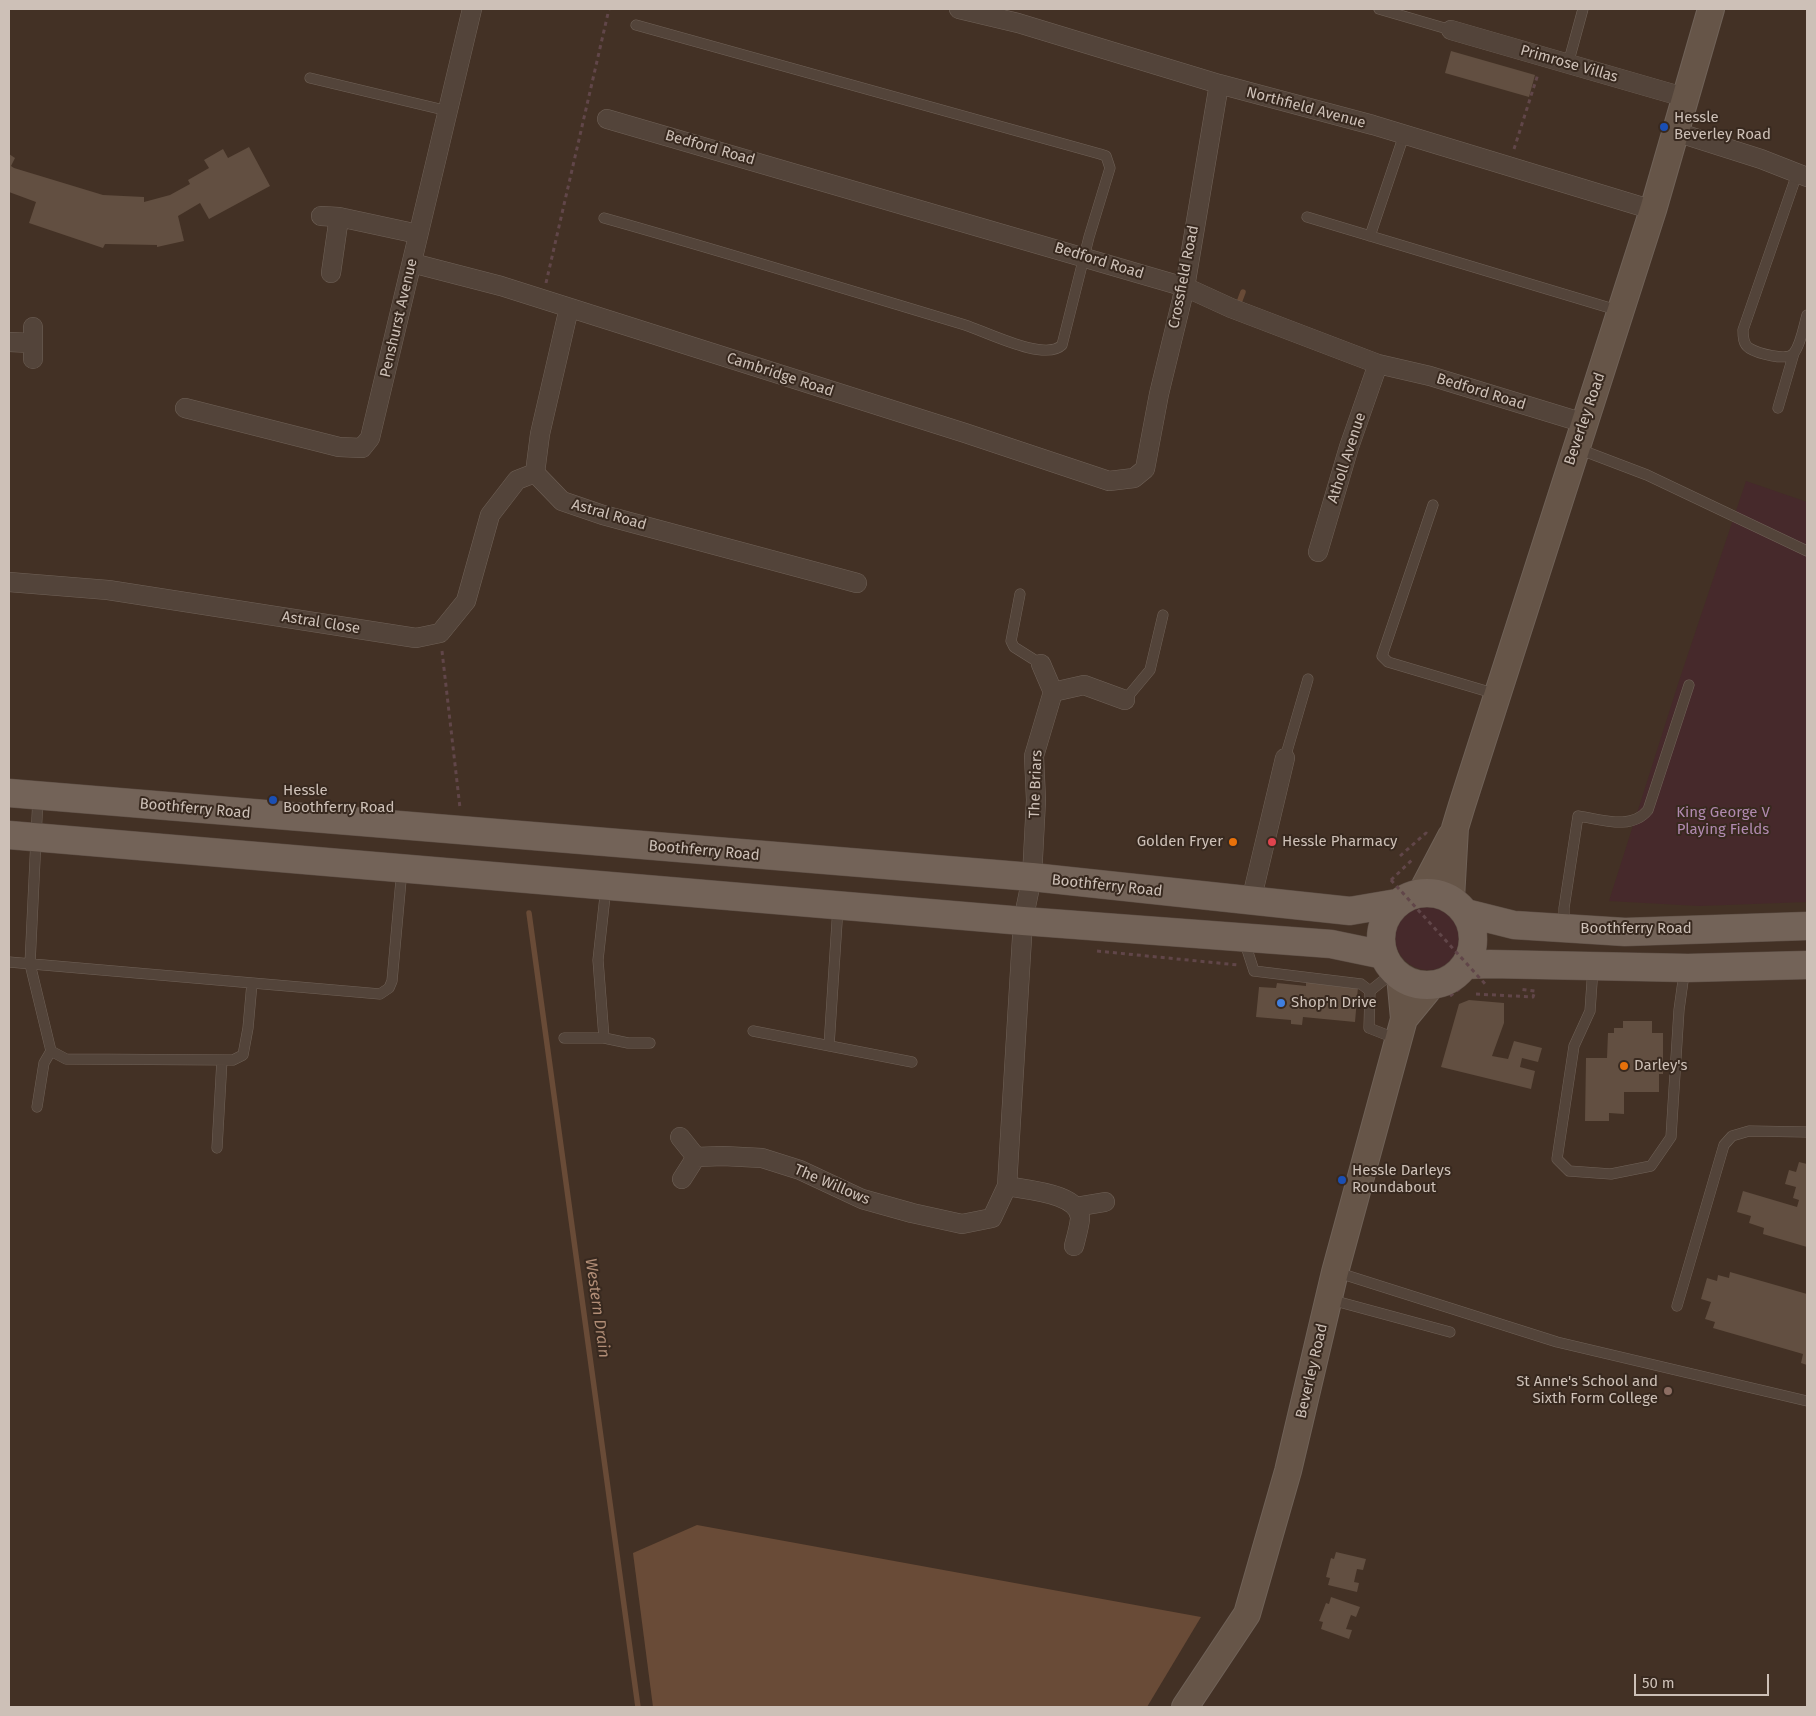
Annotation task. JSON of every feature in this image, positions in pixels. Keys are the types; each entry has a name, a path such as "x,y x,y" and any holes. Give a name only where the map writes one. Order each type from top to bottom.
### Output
{"main road":[{"name":"Boothferry Road","path":"9,793 1032,878 1350,911 1403,892"},
{"path":"9,835 1023,921 1331,944 1393,968 1421,985 1445,981 1456,975 1465,965 1471,953 1474,939 1472,925 1458,906 1436,893 1403,892 1388,914 1382,927 1381,941 1393,968"},
{"name":"Boothferry Road","path":"1458,906 1514,926 1625,932 1807,926"},
{"path":"1465,965 1688,968 1807,965"}],"street":[{"name":"Penshurst Avenue","path":"185,408 340,447 362,448 370,438 472,9"},
{"name":"Northfield Avenue","path":"959,9 1020,16 1219,84 1404,135 1653,210"},
{"name":"Beverley Road","path":"1458,906 1455,828 1575,447 1653,210 1687,98 1711,9"},
{"name":"Primrose Villas","path":"1451,30 1687,98"},
{"name":"Crossfield Road","path":"1145,469 1159,394 1185,287 1219,84"},
{"name":"Bedford Road","path":"607,119 1085,256 1185,287 1231,308 1378,364 1430,376 1584,423"},
{"path":"1676,132 1802,176"},
{"path":"331,273 330,217 418,234"},
{"name":"Cambridge Road","path":"412,263 501,286 966,433 1109,481 1134,478 1145,469"},
{"path":"440,633 466,601 490,515 517,480 535,473 540,434 569,308"},
{"path":"9,342 32,343"},
{"name":"Atholl Avenue","path":"1318,552 1349,447 1378,364"},
{"name":"Astral Road","path":"535,473 562,501 603,515 857,583"},
{"name":"Astral Close","path":"9,582 108,590 416,638 440,633"},
{"path":"1041,664 1053,692 1084,685 1125,700"},
{"name":"The Briars","path":"1023,921 1032,878 1036,800 1034,756 1053,692"},
{"path":"1251,901 1285,758"},
{"name":"Beverley Road","path":"1403,892 1455,828"},
{"name":"The Willows","path":"696,1157 762,1158 800,1170 862,1199 962,1224 992,1218 1007,1186 1023,921"},
{"name":"Beverley Road","path":"1393,968 1401,1029"},
{"name":"Beverley Road","path":"1186,1707 1247,1614 1288,1471 1328,1299 1401,1029 1432,984"},
{"path":"680,1137 696,1157 682,1178"},
{"path":"1007,1186 1066,1198 1075,1207 1080,1218 1074,1246"},
{"path":"1075,1207 1105,1202"}],"lane":[{"path":"1379,9 1451,30"},
{"path":"1568,64 1583,9"},
{"path":"604,218 946,319 1035,350 1049,352 1062,345 1110,168 1106,156 636,25"},
{"path":"310,78 448,111"},
{"path":"1370,236 1404,135"},
{"path":"1794,353 1788,357 1776,357 1748,348 1744,341 1743,330 1802,176"},
{"path":"1307,217 1621,311"},
{"path":"1778,408 1807,315"},
{"path":"1575,447 1647,475 1807,551"},
{"path":"1433,505 1382,656 1388,662 1496,694"},
{"path":"1020,594 1011,641 1014,647 1035,658 1041,664"},
{"path":"1125,700 1150,670 1163,615"},
{"path":"1285,758 1308,679"},
{"path":"1564,928 1564,908 1578,816 1628,823 1641,818 1648,810 1689,685"},
{"path":"38,796 38,837 30,964 45,1034 51,1051 66,1059 233,1060 243,1055 248,1028 252,983"},
{"path":"9,962 380,994 389,988 402,868"},
{"path":"604,1038 598,960 606,886"},
{"path":"829,1046 838,905"},
{"path":"1243,937 1254,971 1361,984 1370,991"},
{"path":"1593,967 1590,1012 1574,1046 1557,1159 1569,1171 1611,1174 1651,1166 1671,1137 1679,1010 1683,981 1688,968"},
{"path":"1393,968 1370,991 1369,1028 1401,1029"},
{"path":"753,1031 912,1062"},
{"path":"564,1038 604,1038 628,1043 650,1043"},
{"path":"37,1107 44,1063 51,1051"},
{"path":"217,1148 222,1060"},
{"path":"1677,1306 1724,1145 1732,1136 1749,1131 1807,1132"},
{"path":"1335,1272 1557,1342 1807,1401"},
{"path":"1328,1299 1450,1332"}],"path":[{"path":"543,300 609,9"},
{"path":"1508,166 1544,57"},
{"path":"440,633 460,810"},
{"path":"1400,856 1426,833 1429,837"},
{"path":"1418,854 1403,892 1486,985 1496,986"},
{"path":"1476,994 1533,997 1535,990 1515,988"}],"green space":[{"name":"King George V Playing Fields","path":"1746,481 1807,502 1807,902 1699,906 1609,901 1679,681"},
{"path":"1428,904 1441,907 1451,914 1458,924 1461,937 1458,950 1451,960 1441,967 1428,970 1415,967 1405,960 1398,950 1395,937 1398,924 1405,914 1415,907"}],"shaded area":[{"path":"697,1525 1201,1617 1147,1707 653,1707 633,1553"}],"building":[{"path":"1451,51 1535,75 1529,97 1445,73"},
{"path":"249,147 270,186 209,219 200,203 178,216 184,241 157,247 157,245 105,244 103,248 29,223 36,202 9,192 9,154 15,158 11,166 14,168 103,195 144,197 144,202 170,195 190,184 188,180 209,168 204,160 223,149 228,158"},
{"path":"1306,982 1358,987 1355,1022 1303,1017 1302,1025 1291,1024 1291,1020 1256,1017 1259,987 1276,988 1277,983 1306,986"},
{"path":"1469,1000 1504,1003 1504,1023 1492,1056 1508,1059 1514,1041 1542,1048 1538,1062 1522,1058 1520,1067 1535,1071 1531,1089 1441,1067 1459,1004"},
{"name":"Darley's","path":"1623,1021 1652,1021 1652,1033 1663,1033 1663,1074 1659,1074 1659,1092 1624,1092 1624,1114 1609,1113 1609,1121 1585,1121 1586,1058 1607,1058 1608,1033 1614,1033 1614,1028 1623,1028"},
{"path":"1799,1162 1807,1164 1807,1247 1763,1234 1764,1228 1749,1223 1751,1216 1737,1212 1743,1191 1797,1207 1799,1200 1793,1198 1796,1187 1785,1184 1789,1170 1796,1172"},
{"path":"1730,1272 1807,1294 1807,1365 1801,1363 1803,1354 1713,1328 1715,1322 1705,1319 1711,1302 1701,1299 1707,1278 1717,1281 1718,1275 1729,1278"},
{"path":"1336,1552 1366,1559 1363,1570 1357,1569 1354,1582 1359,1583 1357,1592 1328,1585 1330,1578 1326,1577 1331,1558 1334,1559"},
{"path":"1331,1597 1360,1607 1356,1617 1351,1615 1346,1629 1352,1630 1349,1639 1321,1629 1323,1622 1319,1621 1326,1603 1329,1604"}],"waterway":[{"path":"1237,308 1243,292"},
{"name":"Western Drain","path":"529,913 638,1707"}],"place":[{"name":"Hessle Beverley Road","path":"1664,127"},
{"name":"Hessle Boothferry Road","path":"273,800"},
{"name":"Golden Fryer","path":"1233,842"},
{"name":"Hessle Pharmacy","path":"1272,842"},
{"name":"Shop'n Drive","path":"1281,1003"},
{"name":"Darley's","path":"1624,1066"},
{"name":"Hessle Darleys Roundabout","path":"1342,1180"},
{"name":"St Anne's School and Sixth Form College","path":"1668,1391"}]}
